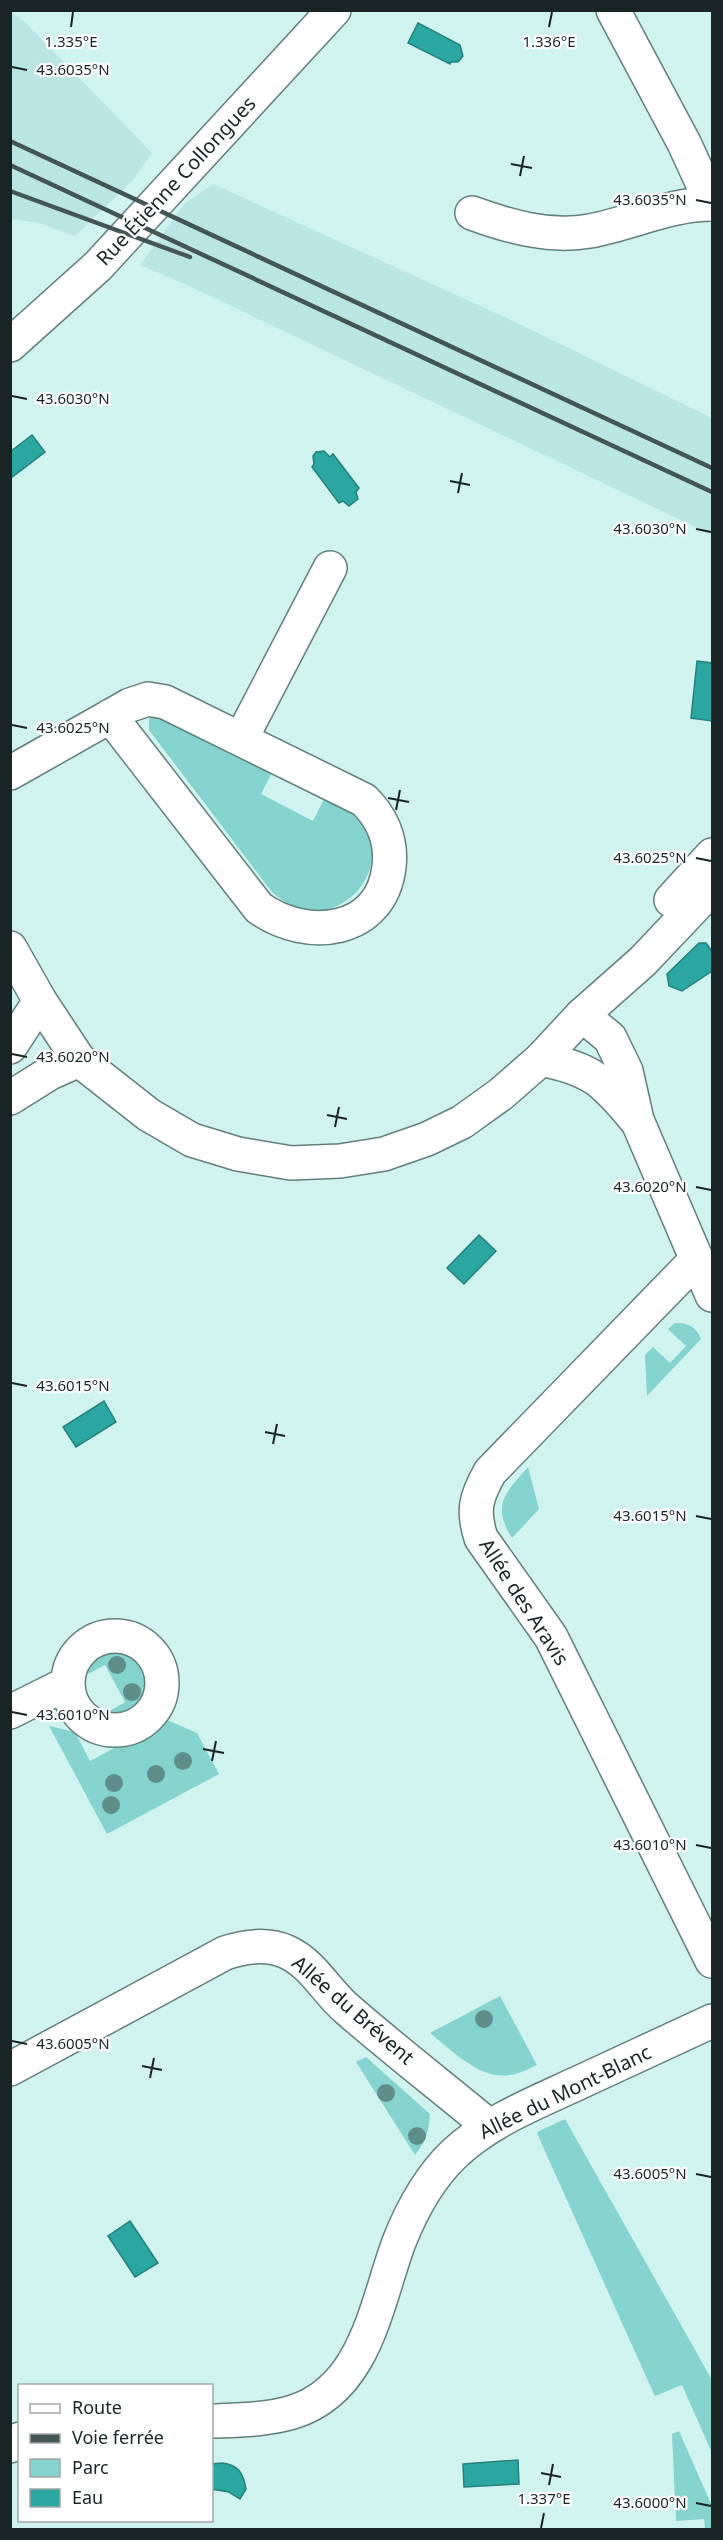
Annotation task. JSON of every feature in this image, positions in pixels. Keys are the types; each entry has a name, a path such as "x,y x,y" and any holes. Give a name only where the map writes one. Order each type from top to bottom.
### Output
{"street":[{"name":"Rue Étienne Collongues","path":"10,345 98,266 334,10"},
{"path":"472,213 502,224 563,234 591,231 688,204 712,204 684,143 613,10"},
{"path":"242,739 330,568"},
{"path":"10,773 129,705 148,699 165,702 364,800 376,812 388,838 391,852 386,885 377,902 361,916 340,925 316,929 275,919 259,908 110,716"},
{"path":"582,1015 629,945 712,855"},
{"path":"10,948 39,1001 79,1060 149,1115 192,1140 238,1154 291,1163 340,1161 384,1154 427,1138 462,1122 501,1094 541,1059 582,1015 643,961 712,888"},
{"path":"10,1047 39,1001"},
{"path":"582,1015 610,1038 626,1071 637,1120 712,1295"},
{"path":"541,1059 569,1065 596,1077 637,1120"},
{"path":"10,1098 50,1073 79,1060"},
{"name":"Allée des Aravis","path":"696,1260 490,1472 479,1491 475,1520 481,1538 551,1637 712,1961"},
{"path":"10,1712 68,1683"},
{"name":"Allée du Brévent","path":"10,2069 225,1953 248,1947 272,1947 285,1951 305,1964 345,2008 489,2126"},
{"name":"Allée du Mont-Blanc","path":"213,2421 265,2418 293,2412 312,2404 343,2378 365,2344 400,2240 425,2188 453,2155 489,2126 712,2021"}],"shaded area":[{"path":"10,11 24,21 152,153 133,180 75,236 39,223 11,219"},
{"path":"213,184 509,319 712,418 712,535 187,285 140,265 184,204"}],"green space":[{"path":"153,714 274,769 261,794 313,821 326,795 354,812 369,835 372,857 367,877 355,894 338,906 318,910 295,907 272,892 149,730 149,719"},
{"path":"675,1323 691,1326 701,1339 647,1396 645,1355 653,1347 670,1363 686,1346 668,1329"},
{"path":"528,1467 539,1509 512,1538 506,1526 502,1508 513,1484"},
{"path":"119,1650 135,1658 145,1669 149,1681 148,1694 142,1705 132,1713 119,1716 104,1714 125,1702 105,1665 84,1676 89,1664 97,1657 106,1652"},
{"path":"167,1720 197,1733 219,1774 107,1834 49,1726 75,1732 90,1761"},
{"path":"500,1996 537,2065 503,2076 491,2074 469,2064 430,2033"},
{"path":"366,2057 430,2114 426,2136 415,2155 356,2062"},
{"path":"565,2119 712,2380 712,2453 682,2385 655,2396 540,2140 537,2132"},
{"path":"679,2431 712,2506 712,2529 705,2529 704,2519 676,2521 672,2434"}],"water":[{"path":"418,23 460,45 463,56 458,62 450,64 408,43"},
{"path":"32,435 45,452 11,478 11,451"},
{"path":"324,451 330,457 333,454 359,488 356,492 358,499 349,506 343,501 339,503 312,467 313,456 316,452"},
{"path":"697,661 712,663 712,721 691,718"},
{"path":"699,943 706,943 712,951 712,971 682,991 669,986 667,974"},
{"path":"479,1235 496,1251 464,1284 447,1268"},
{"path":"104,1401 116,1422 76,1447 63,1427"},
{"path":"130,2221 158,2263 135,2277 108,2236"},
{"path":"518,2460 519,2484 464,2487 463,2464"},
{"path":"222,2463 232,2466 242,2474 246,2489 240,2499 229,2492 213,2489 213,2464"}],"railway":[{"path":"10,141 712,468"},
{"path":"10,165 712,492"},
{"path":"10,191 190,257"}]}
